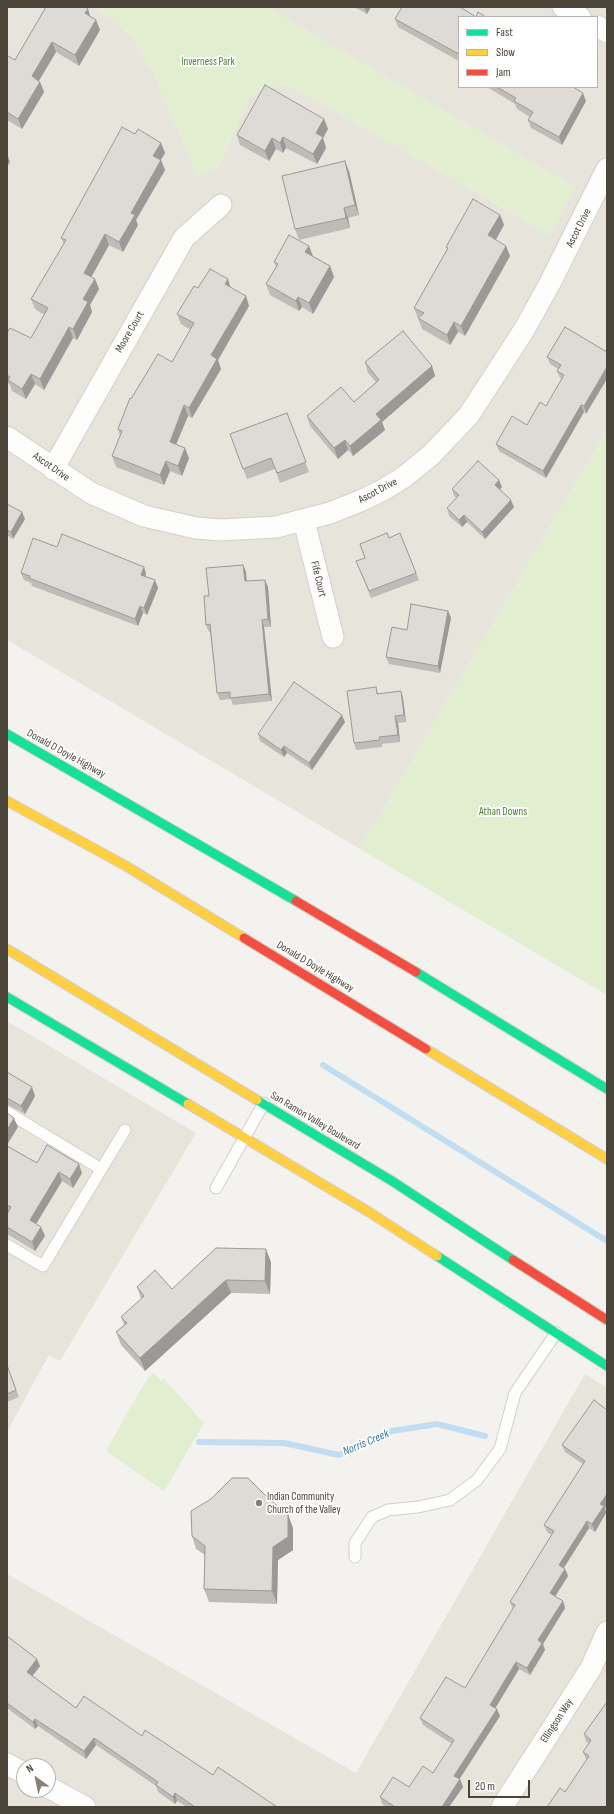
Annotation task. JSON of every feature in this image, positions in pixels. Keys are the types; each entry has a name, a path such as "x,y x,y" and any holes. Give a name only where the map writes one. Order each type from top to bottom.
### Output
{"main road":[{"name":"Donald D Doyle Highway","path":"7,734 150,815 361,939 607,1089"},
{"name":"Donald D Doyle Highway","path":"7,801 126,866 607,1159"},
{"name":"San Ramon Valley Boulevard","path":"7,949 392,1181 607,1320"},
{"path":"7,997 369,1212 607,1366"}],"street":[{"path":"563,7 578,16"},
{"path":"598,27 607,32"},
{"name":"Ascot Drive","path":"7,437 91,493 120,507 144,516 196,528 221,530 276,527 304,521 330,513 360,501 384,490 404,477 431,455 469,415 524,330 550,283 607,170"},
{"name":"Moore Court","path":"53,469 184,238 221,205"},
{"name":"Fife Court","path":"304,521 333,637"},
{"name":"Ellingson Way","path":"502,1807 591,1668 607,1632"},
{"path":"7,1764 16,1769"},
{"path":"56,1791 85,1807"}],"lane":[{"path":"216,1188 264,1103"},
{"path":"7,1112 101,1168"},
{"path":"7,1245 43,1266 125,1130"},
{"path":"355,1557 355,1543 372,1517 388,1510 418,1507 450,1500 477,1480 500,1449 515,1393 556,1333"}],"shaded area":[{"path":"7,7 94,7 111,18 133,39 152,70 198,176 218,167 249,98 261,89 284,85 306,94 550,235 574,187 266,7 607,7 607,430 360,849 7,640"},
{"path":"7,1021 196,1133 60,1361 49,1355 7,1432"},
{"path":"585,1374 607,1388 607,1807 7,1807 7,1574 356,1773"}],"green space":[{"name":"Inverness Park","path":"94,7 266,7 574,187 550,235 306,94 284,85 261,89 249,98 217,168 209,170 198,176 152,70 133,39 111,18"},
{"name":"Athan Downs","path":"607,430 607,995 360,849"},
{"path":"153,1372 161,1381 164,1379 204,1423 164,1491 106,1451 142,1387"}],"building":[{"path":"46,7 85,7 88,9 85,13 96,20 75,55 52,42 32,76 40,82 18,119 7,112 7,57 8,56 15,60"},
{"path":"402,7 460,7 474,16 458,16 458,53 395,19"},
{"path":"478,12 484,16 476,16"},
{"path":"265,85 324,119 316,133 323,137 313,154 283,137 280,143 272,138 265,151 237,135"},
{"path":"499,88 575,88 583,93 559,137 528,120 533,112 514,101 516,98"},
{"path":"122,127 135,134 138,129 161,143 153,156 161,160 131,213 135,215 119,242 105,234 84,273 95,279 83,299 88,302 73,329 69,327 40,379 31,374 22,389 8,380 10,377 7,375 7,333 10,328 31,338 48,308 31,299 66,240 61,238"},
{"path":"345,161 355,205 344,208 346,218 295,229 282,176"},
{"path":"473,199 500,215 488,235 506,246 461,326 454,322 447,335 418,318 424,313 414,308 448,248 446,247"},
{"path":"289,235 309,246 305,252 330,266 309,303 298,297 296,301 266,284 278,264 274,262"},
{"path":"210,269 228,279 225,284 246,296 211,355 217,359 189,408 184,405 170,442 185,448 178,466 166,461 160,475 112,456 122,431 118,429 130,398 131,399 158,354 172,362 194,323 177,314 194,286 198,288"},
{"path":"565,327 607,352 607,367 584,406 581,405 543,471 496,444 512,416 527,425 540,402 546,406 564,375 557,371 561,365 547,357"},
{"path":"403,331 432,366 376,414 381,420 350,446 345,440 334,448 307,416 341,387 354,402 379,380 365,362"},
{"path":"287,413 306,462 277,473 271,458 243,469 230,434"},
{"path":"478,461 499,480 495,485 511,500 482,532 464,515 459,520 447,508 459,495 452,489"},
{"path":"7,504 22,512 11,532 7,530"},
{"path":"387,533 389,538 400,533 416,573 369,591 356,561 365,558 360,544"},
{"path":"62,534 144,567 141,575 155,580 144,608 140,606 135,619 29,578 30,576 21,573 33,538 57,547"},
{"path":"243,565 245,581 265,580 268,619 262,620 269,694 230,698 230,692 217,693 210,624 206,625 204,596 209,596 206,568"},
{"path":"411,604 448,611 438,666 386,657 392,627 407,630"},
{"path":"294,682 342,715 309,763 284,746 281,750 258,734"},
{"path":"376,687 377,694 401,691 404,715 395,716 398,735 379,737 380,740 354,743 347,691"},
{"path":"7,1072 32,1087 21,1106 7,1098"},
{"path":"7,1113 14,1118 7,1130"},
{"path":"47,1145 79,1164 70,1179 59,1172 30,1220 41,1227 32,1242 7,1227 7,1214 11,1207 7,1205 7,1146 37,1163"},
{"path":"216,1248 266,1249 265,1281 226,1280 140,1358 116,1332 127,1323 121,1317 144,1296 137,1287 155,1270 172,1289"},
{"path":"8,1368 16,1390 7,1394 7,1369"},
{"path":"594,1400 607,1410 607,1494 600,1504 604,1506 592,1524 587,1521 559,1565 565,1569 550,1593 563,1601 538,1640 542,1643 527,1668 516,1662 490,1705 497,1709 454,1776 460,1779 442,1807 395,1807 380,1797 393,1777 409,1787 423,1766 433,1773 454,1740 420,1718 446,1677 465,1688 515,1605 510,1602 554,1531 544,1525 585,1461 562,1445"},
{"path":"232,1478 248,1478 270,1500 288,1514 288,1537 273,1547 272,1591 204,1589 205,1546 192,1536 191,1511 211,1499"},
{"path":"7,1636 37,1659 27,1672 76,1708 84,1696 142,1736 145,1730 213,1775 218,1767 277,1807 195,1807 175,1793 173,1797 156,1785 158,1782 94,1738 84,1751 35,1719 33,1722 7,1703"},
{"path":"607,1702 607,1807 547,1807 560,1788 565,1792 589,1756 583,1752 591,1740 584,1734"}],"waterway":[{"path":"323,1065 607,1241"},
{"name":"Norris Creek","path":"199,1442 284,1443 339,1455 392,1431 437,1424 485,1436"}],"traffic: fast":[{"path":"7,734 296,901"},
{"path":"416,972 607,1089"},
{"path":"7,997 188,1104"},
{"path":"257,1100 392,1181 513,1260"},
{"path":"437,1256 607,1366"}],"traffic: slow":[{"path":"7,801 126,866 244,938"},
{"path":"7,949 257,1100"},
{"path":"426,1049 607,1159"},
{"path":"188,1104 369,1212 437,1256"}],"traffic: jam":[{"path":"296,901 416,972"},
{"path":"244,938 426,1049"},
{"path":"513,1260 607,1320"}],"place":[{"name":"Indian Community Church of the Valley","path":"259,1503"}]}
